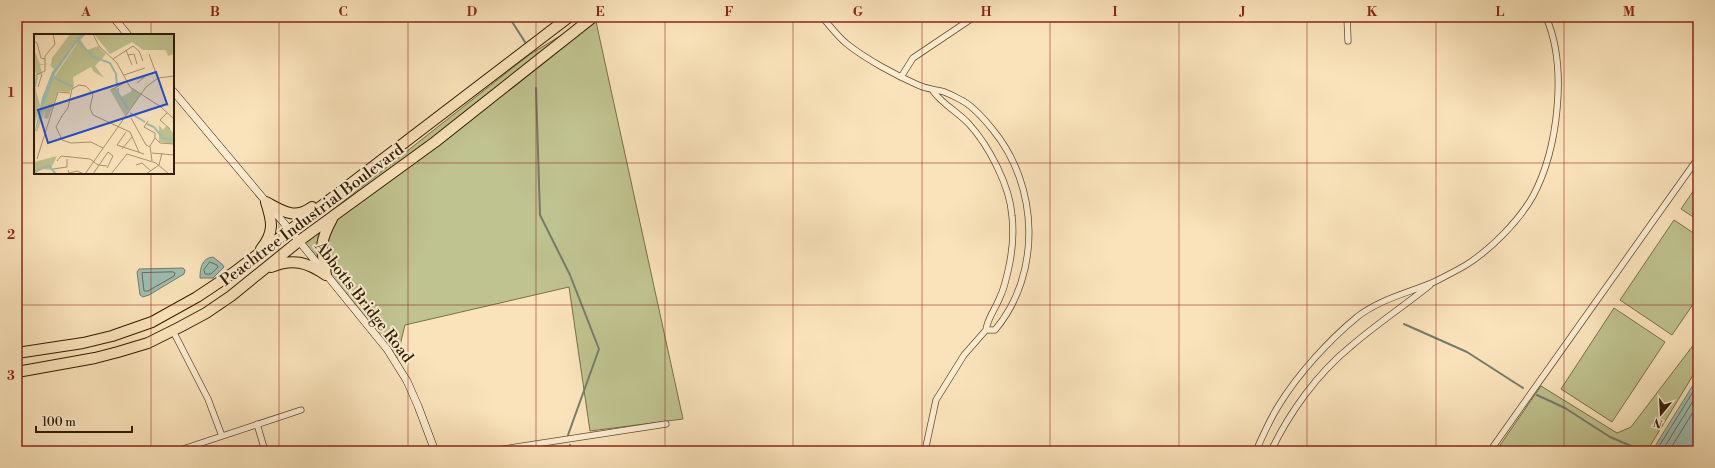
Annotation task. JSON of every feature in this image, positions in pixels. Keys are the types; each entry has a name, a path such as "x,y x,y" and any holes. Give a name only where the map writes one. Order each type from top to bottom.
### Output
{"highway":[{"name":"Peachtree Industrial Boulevard","path":"17,353 83,343 112,336 152,322 197,297 256,256 569,17"},
{"name":"Peachtree Industrial Boulevard","path":"17,372 96,358 148,343 173,331 217,305 299,241 435,142 593,17"},
{"path":"266,202 285,212 296,214 304,212 318,202 333,197"},
{"path":"256,256 270,235 272,221 266,202"},
{"path":"326,274 321,248 323,236 334,216"},
{"path":"260,272 282,263 297,262 313,266 326,274"}],"main road":[{"path":"113,17 127,34"},
{"name":"Abbotts Bridge Road","path":"174,92 290,230 383,344 407,381 435,451"}],"street":[{"path":"822,17 846,43 901,77 933,91 941,91 964,102 983,118 1001,140 1017,170 1025,199 1030,231 1028,252 1022,280 1014,301 995,330 986,330"},
{"path":"901,77 914,58 974,17"},
{"path":"1347,17 1348,41"},
{"path":"1256,451 1279,404 1320,352 1357,317 1374,305 1435,281 1467,264 1494,243 1514,222 1532,197 1544,172 1553,136 1559,91 1556,52 1546,17"},
{"path":"925,451 936,400 964,355 986,330 986,324 1001,296 1008,271 1012,244 1012,216 1003,181 992,157 969,124 937,97 933,91"},
{"path":"1490,451 1698,158"},
{"path":"1271,451 1309,390 1338,358 1349,347 1435,281"},
{"path":"173,331 208,399 222,436"},
{"path":"177,451 190,449 222,436 301,410"},
{"path":"257,424 265,451"},
{"path":"490,451 666,424"}],"green space":[{"path":"591,17 595,17 683,419 590,431 569,287 405,325 395,366 374,331 298,237 529,55"},
{"path":"1698,184 1698,220 1681,209"},
{"path":"1674,220 1698,236 1698,297 1672,335 1620,300"},
{"path":"1614,308 1665,342 1612,422 1561,389"},
{"path":"1698,339 1698,367 1647,451 1496,451 1541,386 1617,433 1631,427"}],"water":[{"path":"213,257 224,267 213,278 200,278 202,264 206,259"},
{"path":"183,268 185,270 184,274 149,295 143,297 140,295 137,272 139,269"},
{"path":"1698,377 1698,451 1652,451"}],"waterway":[{"path":"509,17 525,42"},
{"path":"536,88 540,215 570,275 599,349 568,435"},
{"path":"1404,324 1467,352 1523,388"},
{"path":"1537,395 1565,408 1610,437 1643,451"},
{"path":"570,445 571,451"}]}
